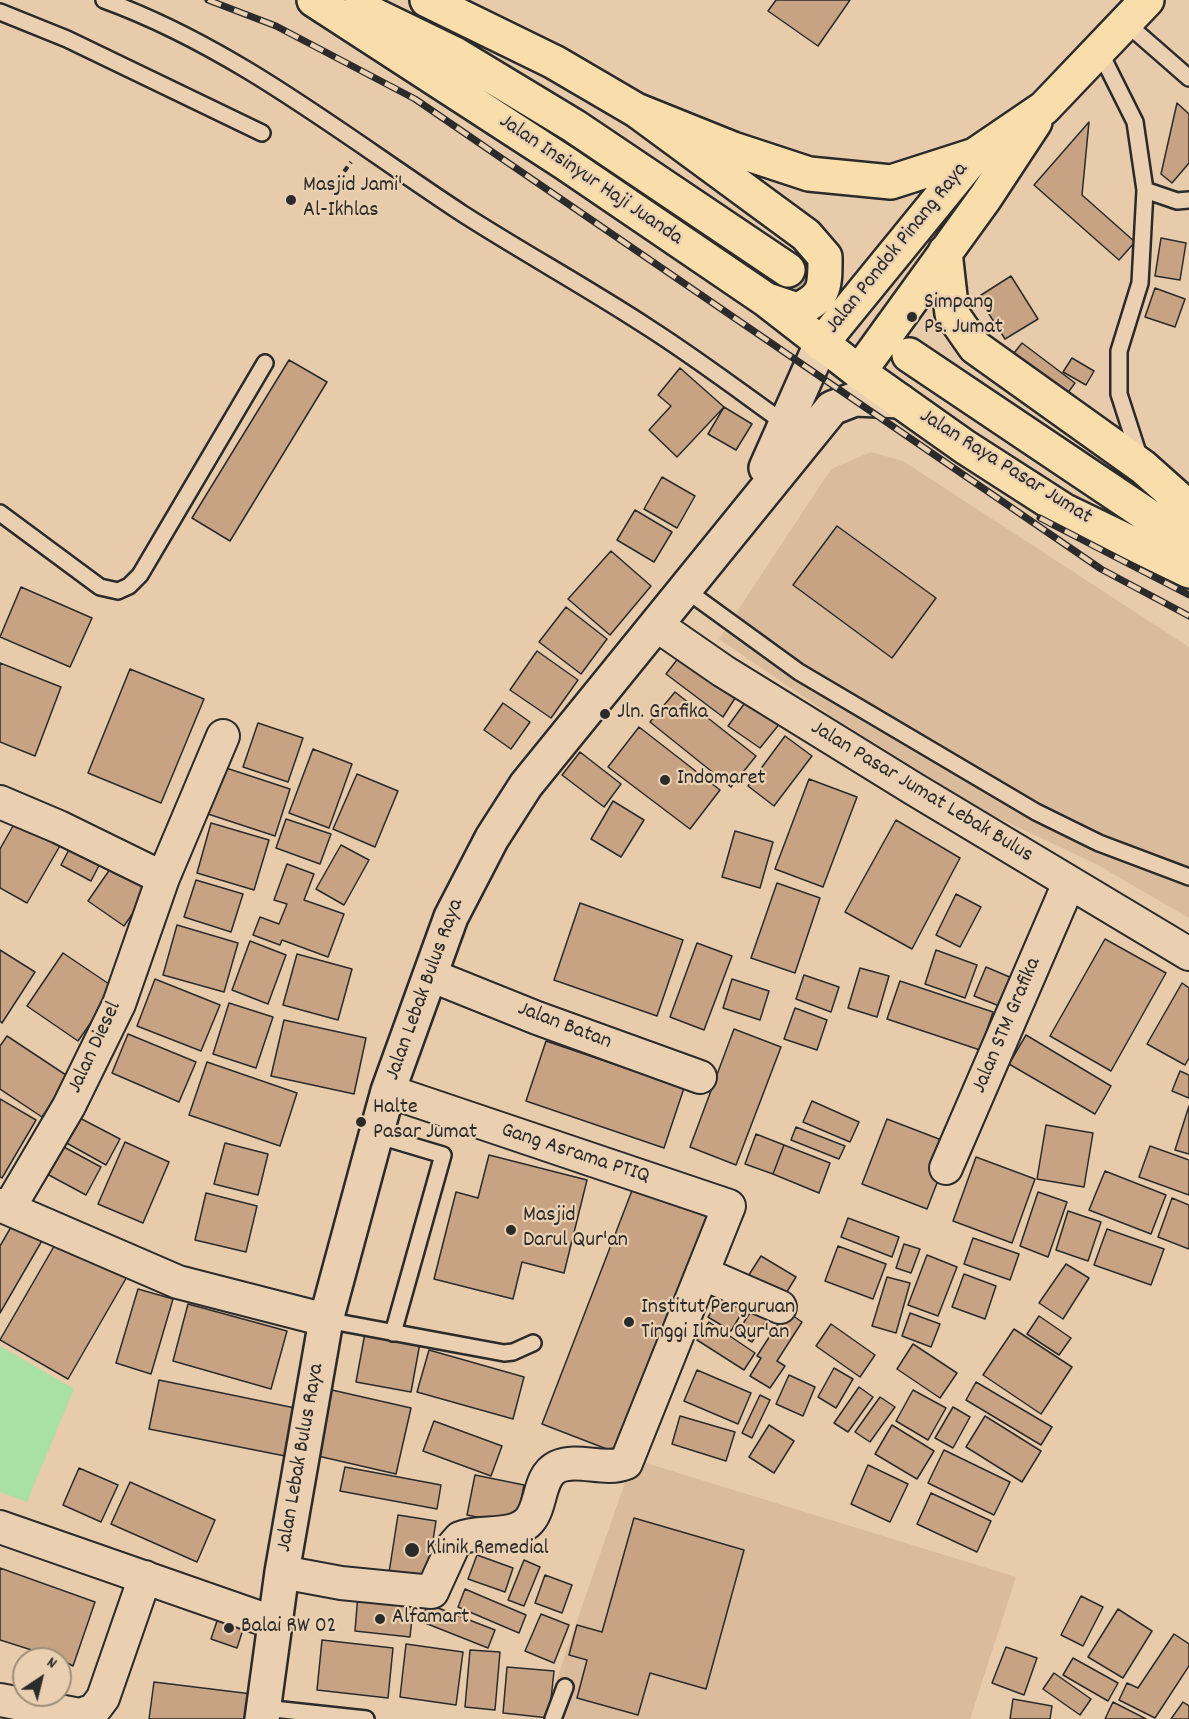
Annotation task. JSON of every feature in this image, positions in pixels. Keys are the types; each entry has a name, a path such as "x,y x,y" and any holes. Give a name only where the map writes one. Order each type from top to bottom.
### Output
{"highway":[{"name":"Jalan Insinyur Haji Juanda","path":"314,0 565,163 765,299 859,372"},
{"name":"Jalan Insinyur Haji Juanda","path":"340,0 454,54 564,120 788,270"},
{"path":"427,0 554,62 636,110 806,235 825,257 825,285 815,302 797,310 765,299"},
{"name":"Jalan Pondok Pinang Raya","path":"636,110 723,146 809,174 891,182 975,155 1044,108 1137,12"},
{"name":"Jalan Pondok Pinang Raya","path":"859,372 986,198 1044,108"},
{"name":"Jalan Pondok Pinang Raya","path":"821,344 975,155"},
{"path":"945,252 952,314 975,347 1143,467 1189,508"},
{"name":"Jalan Raya Pasar Jumat","path":"909,355 1189,543"},
{"name":"Jalan Raya Pasar Jumat","path":"859,372 1063,510 1189,571"}],"main road":[{"name":"Jalan Lebak Bulus Raya","path":"741,521 787,425 821,344"},
{"name":"Jalan Lebak Bulus Raya","path":"263,1713 282,1572 326,1320 388,1091 451,916 477,863 508,812 571,727 658,626 832,408 855,399 900,400"}],"street":[{"name":"Jalan Pasar Jumat Lebak Bulus","path":"658,626 733,678 1189,954"},
{"name":"Jalan Diesel","path":"223,736 163,879 118,1004 94,1056 69,1106 4,1207 178,1282 326,1320"},
{"path":"0,802 59,827 163,879"},
{"name":"Jalan STM Grafika","path":"946,1168 1069,883"},
{"name":"Jalan Batan","path":"430,975 537,1018 700,1077"},
{"name":"Gang Asrama PTIQ","path":"388,1091 729,1206 702,1274"},
{"path":"282,1572 341,1583 432,1592 453,1546 460,1538 514,1530 527,1523 535,1513 546,1478 555,1468 564,1465 616,1467 626,1463 702,1274 780,1307"},
{"path":"0,1527 275,1623"},
{"path":"0,1700 80,1715 94,1710 104,1698 145,1577"}],"lane":[{"path":"104,0 134,11 220,56 326,119 463,213 650,328 787,425"},
{"path":"0,12 67,39 262,133"},
{"path":"1137,12 1189,78"},
{"path":"1100,52 1135,122 1145,190 1140,283 1119,351 1119,394 1143,467"},
{"path":"1145,190 1178,201 1189,200"},
{"path":"0,513 100,587 118,591 129,586 140,575 165,537 265,363"},
{"path":"686,590 799,672 1036,812 1099,843 1189,877"},
{"path":"376,1135 443,1155 393,1332"},
{"path":"326,1320 504,1353 513,1352 533,1342"},
{"path":"553,1719 565,1687"},
{"path":"263,1713 366,1719"}],"shaded area":[{"path":"871,452 903,461 1189,647 1189,918 1096,864 984,811 839,721 719,639 831,469"},
{"path":"633,1459 1016,1577 970,1719 543,1719"}],"green space":[{"path":"0,1346 74,1389 27,1502 0,1492"}],"building":[{"path":"776,0 850,0 818,46 768,11"},
{"path":"1177,103 1189,114 1189,163 1172,183 1161,174"},
{"path":"1089,122 1082,195 1135,242 1119,260 1034,185"},
{"path":"1161,238 1186,243 1180,280 1155,276"},
{"path":"1011,276 1038,319 1005,339 978,297"},
{"path":"1155,288 1185,299 1175,327 1145,317"},
{"path":"1022,343 1075,383 1067,394 1014,353"},
{"path":"1072,358 1094,371 1086,385 1063,372"},
{"path":"289,360 327,382 230,541 192,518"},
{"path":"680,368 724,407 677,457 649,430 671,406 658,395"},
{"path":"724,407 752,424 736,450 708,434"},
{"path":"662,477 695,496 677,528 644,509"},
{"path":"635,510 672,532 654,562 617,540"},
{"path":"837,526 936,598 892,658 793,585"},
{"path":"611,551 651,586 610,635 568,599"},
{"path":"21,587 92,618 70,667 0,637"},
{"path":"566,607 607,639 581,674 539,642"},
{"path":"537,651 578,680 551,718 510,690"},
{"path":"683,652 739,692 723,717 666,674"},
{"path":"0,663 61,687 35,756 0,742"},
{"path":"130,669 204,699 161,803 88,773"},
{"path":"675,692 756,756 731,787 650,722"},
{"path":"747,700 781,722 760,748 728,726"},
{"path":"503,703 530,722 511,749 484,730"},
{"path":"258,723 303,738 288,782 243,767"},
{"path":"639,727 720,790 690,829 608,767"},
{"path":"785,736 812,756 774,806 748,786"},
{"path":"313,749 352,764 329,828 289,813"},
{"path":"580,752 621,784 604,807 562,775"},
{"path":"223,767 290,789 275,836 208,814"},
{"path":"357,774 398,791 375,847 333,829"},
{"path":"809,779 857,797 823,887 775,869"},
{"path":"613,801 644,820 621,857 591,839"},
{"path":"21,812 65,837 27,903 0,888 0,849"},
{"path":"286,819 331,834 320,864 276,848"},
{"path":"896,820 960,858 912,949 845,912"},
{"path":"211,823 269,840 254,890 197,873"},
{"path":"735,831 773,842 760,888 722,877"},
{"path":"75,838 105,854 91,881 61,865"},
{"path":"341,845 369,860 344,905 316,889"},
{"path":"115,862 151,887 124,926 88,901"},
{"path":"287,864 314,874 304,900 344,914 328,957 282,940 280,945 253,935 260,917 279,924 287,904 274,900"},
{"path":"196,880 243,894 231,932 184,917"},
{"path":"777,883 820,898 795,973 751,958"},
{"path":"956,894 981,907 960,947 936,935"},
{"path":"580,903 683,940 657,1016 554,980"},
{"path":"177,925 238,943 224,992 163,975"},
{"path":"1105,939 1166,973 1111,1071 1050,1036"},
{"path":"250,941 286,955 268,1004 232,990"},
{"path":"697,943 732,956 704,1030 670,1017"},
{"path":"0,950 35,972 2,1023 0,1021"},
{"path":"936,950 977,965 965,998 925,984"},
{"path":"63,953 115,988 78,1041 27,1006"},
{"path":"297,954 352,969 338,1020 283,1005"},
{"path":"986,967 1019,981 1007,1009 974,996"},
{"path":"860,968 889,976 877,1017 848,1008"},
{"path":"804,975 839,987 831,1012 796,999"},
{"path":"155,979 220,1005 201,1051 137,1026"},
{"path":"732,979 769,991 760,1020 723,1008"},
{"path":"900,981 993,1012 980,1050 887,1019"},
{"path":"1182,983 1189,988 1189,1058 1185,1065 1147,1044"},
{"path":"229,1003 273,1017 256,1068 213,1054"},
{"path":"795,1008 827,1020 817,1050 784,1039"},
{"path":"284,1020 366,1038 354,1094 271,1076"},
{"path":"734,1029 781,1047 736,1165 690,1147"},
{"path":"128,1034 196,1062 179,1102 112,1073"},
{"path":"1026,1035 1111,1086 1095,1114 1009,1064"},
{"path":"7,1036 69,1077 42,1117 0,1089 0,1046"},
{"path":"546,1041 684,1088 664,1148 526,1101"},
{"path":"207,1062 297,1093 280,1146 189,1115"},
{"path":"1180,1071 1189,1075 1189,1098 1172,1091"},
{"path":"0,1099 36,1120 2,1178 0,1177"},
{"path":"812,1101 859,1122 850,1142 803,1122"},
{"path":"1189,1106 1189,1154 1175,1150"},
{"path":"76,1116 120,1139 106,1165 63,1141"},
{"path":"887,1119 952,1144 927,1209 862,1184"},
{"path":"1046,1125 1093,1133 1084,1187 1037,1179"},
{"path":"796,1127 845,1146 839,1159 791,1140"},
{"path":"756,1134 784,1145 773,1174 745,1164"},
{"path":"125,1142 169,1162 143,1223 98,1204"},
{"path":"225,1143 268,1154 258,1195 214,1184"},
{"path":"784,1145 830,1163 819,1193 773,1174"},
{"path":"62,1146 101,1167 86,1195 47,1174"},
{"path":"1150,1146 1189,1160 1189,1195 1139,1177"},
{"name":"Masjid Darul Qur'an","path":"489,1155 587,1180 564,1273 522,1262 513,1299 434,1279 456,1192 478,1198"},
{"path":"976,1157 1035,1179 1012,1243 953,1221"},
{"path":"1105,1171 1166,1195 1151,1234 1089,1210"},
{"name":"Institut Perguruan Tinggi Ilmu Qur'an","path":"633,1188 716,1220 625,1456 542,1424"},
{"path":"1038,1192 1067,1202 1048,1257 1020,1246"},
{"path":"206,1193 257,1206 246,1252 195,1240"},
{"path":"1172,1198 1189,1205 1189,1249 1158,1237"},
{"path":"1068,1211 1101,1222 1088,1261 1056,1250"},
{"path":"18,1215 47,1232 0,1313 0,1246"},
{"path":"848,1218 899,1237 892,1257 841,1237"},
{"path":"1107,1229 1164,1249 1151,1285 1094,1265"},
{"path":"60,1236 128,1275 68,1379 0,1340"},
{"path":"973,1238 1019,1254 1010,1280 964,1264"},
{"path":"904,1244 920,1249 911,1273 896,1268"},
{"path":"838,1246 886,1264 873,1299 825,1281"},
{"path":"927,1255 957,1267 938,1316 908,1305"},
{"path":"761,1256 796,1277 780,1303 745,1281"},
{"path":"1066,1264 1089,1278 1063,1319 1039,1303"},
{"path":"964,1274 996,1286 985,1319 952,1307"},
{"path":"887,1277 910,1283 896,1333 872,1326"},
{"path":"138,1289 173,1299 151,1374 116,1363"},
{"path":"725,1290 747,1304 731,1331 708,1317"},
{"path":"188,1304 287,1331 271,1389 173,1361"},
{"path":"755,1305 770,1315 752,1342 737,1333"},
{"path":"786,1311 802,1322 777,1361 785,1366 770,1388 750,1376 761,1358 757,1356"},
{"path":"910,1313 940,1324 931,1347 902,1336"},
{"path":"1039,1316 1071,1338 1059,1355 1027,1334"},
{"path":"709,1322 755,1353 744,1370 697,1340"},
{"path":"831,1324 875,1355 860,1377 816,1346"},
{"path":"1014,1329 1072,1367 1041,1414 983,1375"},
{"path":"365,1333 420,1343 411,1392 356,1382"},
{"path":"913,1344 957,1373 940,1398 897,1369"},
{"path":"429,1350 524,1377 513,1419 417,1392"},
{"path":"834,1368 853,1379 836,1408 818,1397"},
{"path":"697,1370 751,1393 738,1424 684,1401"},
{"path":"789,1375 815,1387 803,1416 776,1404"},
{"path":"159,1380 295,1408 285,1456 149,1429"},
{"path":"976,1382 1052,1427 1041,1445 966,1400"},
{"path":"859,1387 873,1397 848,1432 834,1423"},
{"path":"332,1390 411,1408 396,1474 318,1456"},
{"path":"913,1390 946,1408 928,1440 896,1421"},
{"path":"760,1395 770,1400 752,1438 742,1433"},
{"path":"880,1397 895,1407 870,1442 855,1432"},
{"path":"953,1407 970,1417 953,1448 935,1438"},
{"path":"680,1416 735,1432 726,1461 672,1444"},
{"path":"985,1416 1041,1451 1022,1482 966,1447"},
{"path":"434,1421 502,1446 491,1476 423,1451"},
{"path":"769,1425 794,1441 774,1473 749,1457"},
{"path":"892,1425 934,1451 917,1479 875,1454"},
{"path":"944,1450 1010,1482 994,1515 928,1483"},
{"path":"868,1465 908,1484 890,1522 851,1504"},
{"path":"345,1467 441,1485 437,1509 340,1491"},
{"path":"79,1468 118,1485 101,1522 63,1505"},
{"path":"475,1475 524,1485 516,1525 467,1515"},
{"path":"130,1482 215,1520 197,1562 111,1524"},
{"path":"931,1493 991,1521 977,1552 917,1524"},
{"name":"Klinik Remedial","path":"398,1515 436,1521 426,1585 388,1579"},
{"path":"634,1518 744,1550 706,1689 650,1673 638,1715 577,1698 587,1660 569,1655 577,1625 602,1632"},
{"path":"477,1555 513,1568 505,1592 468,1579"},
{"path":"524,1560 540,1567 524,1606 508,1600"},
{"path":"0,1568 95,1602 73,1666 72,1647 22,1647 0,1640"},
{"path":"545,1575 572,1585 562,1613 535,1603"},
{"path":"465,1589 526,1615 519,1633 458,1607"},
{"path":"358,1594 414,1600 410,1637 355,1631"},
{"path":"1081,1596 1103,1607 1083,1646 1061,1635"},
{"path":"428,1604 495,1630 488,1648 420,1621"},
{"name":"Balai RW 02","path":"221,1609 247,1617 237,1648 211,1639"},
{"path":"1118,1609 1152,1631 1123,1678 1088,1657"},
{"path":"541,1614 569,1625 554,1663 525,1651"},
{"path":"1174,1634 1189,1644 1189,1666 1155,1718 1119,1700 1127,1683 1138,1688"},
{"path":"322,1640 393,1648 388,1698 317,1690"},
{"path":"406,1644 463,1652 456,1705 400,1697"},
{"path":"1006,1647 1037,1658 1024,1695 992,1683"},
{"path":"470,1650 500,1652 495,1710 465,1707"},
{"path":"1073,1658 1118,1683 1108,1701 1063,1675"},
{"path":"507,1667 554,1671 549,1718 503,1713"},
{"path":"1054,1673 1091,1699 1080,1715 1043,1689"},
{"path":"154,1682 260,1695 257,1719 149,1719"},
{"path":"1013,1699 1052,1706 1050,1719 1010,1719"},
{"path":"1113,1702 1146,1719 1105,1719"},
{"path":"1183,1702 1189,1706 1189,1719 1171,1719"}],"tunnel":[{"path":"788,270 908,354"}],"railway":[{"path":"208,0 276,26 415,99 1101,569 1189,616"},
{"path":"1040,518 1189,595"}],"place":[{"name":"Masjid Jami' Al-Ikhlas","path":"291,200"},
{"name":"Simpang Ps. Jumat","path":"912,317"},
{"name":"Jln. Grafika","path":"605,714"},
{"name":"Indomaret","path":"665,780"},
{"name":"Halte Pasar Jumat","path":"361,1122"},
{"name":"Masjid Darul Qur'an","path":"511,1230"},
{"name":"Institut Perguruan Tinggi Ilmu Qur'an","path":"629,1322"},
{"name":"Klinik Remedial","path":"412,1550"},
{"name":"Alfamart","path":"380,1619"},
{"name":"Balai RW 02","path":"229,1628"}]}
